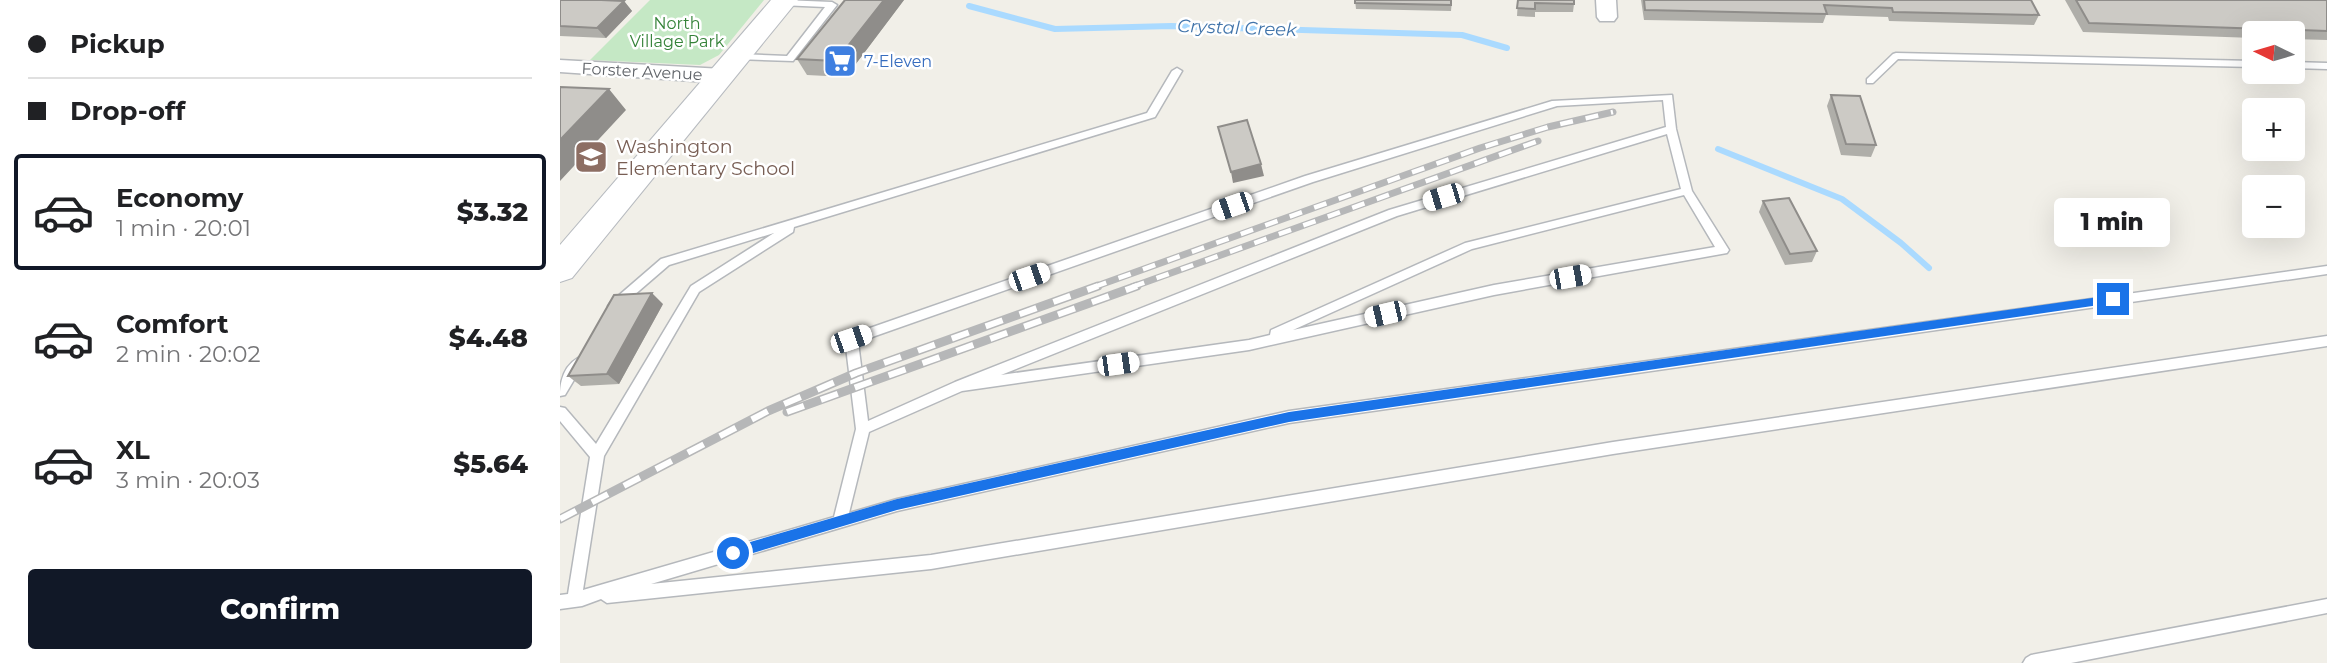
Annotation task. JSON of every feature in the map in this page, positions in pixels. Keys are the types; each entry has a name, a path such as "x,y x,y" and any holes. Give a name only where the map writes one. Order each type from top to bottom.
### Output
{"main road":[{"path":"560,270 784,1"}],"street":[{"name":"Forster Avenue","path":"560,66 731,66"}],"lane":[{"path":"731,66 790,58 832,5 784,1"},
{"path":"1870,81 1896,56 2242,64"},
{"path":"2305,65 2327,66"},
{"path":"609,314 616,303 665,262 1151,115 1177,71"},
{"path":"839,521 863,429 851,339 1309,179 1556,103 1668,97 1671,129 1687,191 1723,250 1494,290 1249,345 960,386"},
{"path":"863,429 960,386 1393,213 1671,129"},
{"path":"1249,345 1469,246 1687,191"},
{"path":"567,601 597,455 695,289 806,218"},
{"path":"567,601 897,505 1289,417 2327,270"},
{"path":"567,601 931,562 1613,448 2327,341"},
{"path":"560,391 588,347"},
{"path":"560,412 597,455"},
{"path":"2031,663 2327,606"}],"green space":[{"name":"North Village Park","path":"650,0 764,0 719,55 700,65 590,60"}],"building":[{"path":"560,0 624,1 597,28 560,26"},
{"path":"845,0 884,0 836,61 797,59"},
{"path":"1355,0 1451,0 1451,5 1355,3"},
{"path":"1518,0 1574,0 1574,4 1535,3 1535,9 1517,8"},
{"path":"1644,0 2031,0 2039,15 1893,12 1892,8 1824,5 1827,14 1645,10"},
{"path":"2076,0 2327,0 2327,31 2305,30 2305,21 2242,21 2242,28 2089,23"},
{"path":"560,87 609,89 560,140"},
{"path":"1831,95 1860,96 1876,145 1846,144"},
{"path":"1247,120 1261,164 1231,172 1218,127"},
{"path":"1789,198 1817,251 1790,254 1763,201"},
{"path":"652,293 607,374 568,376 614,295"}],"waterway":[{"name":"Crystal Creek","path":"969,6 1055,29 1171,26 1462,35 1507,48"},
{"name":"Crystal Creek","path":"1718,149 1842,199 1901,243 1929,268"}],"railway":[{"path":"1094,287 1480,148 1548,127 1613,112"},
{"path":"1132,287 1538,141"},
{"path":"560,519 768,411 856,373 1098,286"},
{"path":"787,412 1137,286"}],"place":[{"name":"7-Eleven","path":"840,61"},
{"name":"Washington Elementary School","path":"591,157"}],"route":[{"path":"733,553 897,505 1289,417 2113,299"}]}
